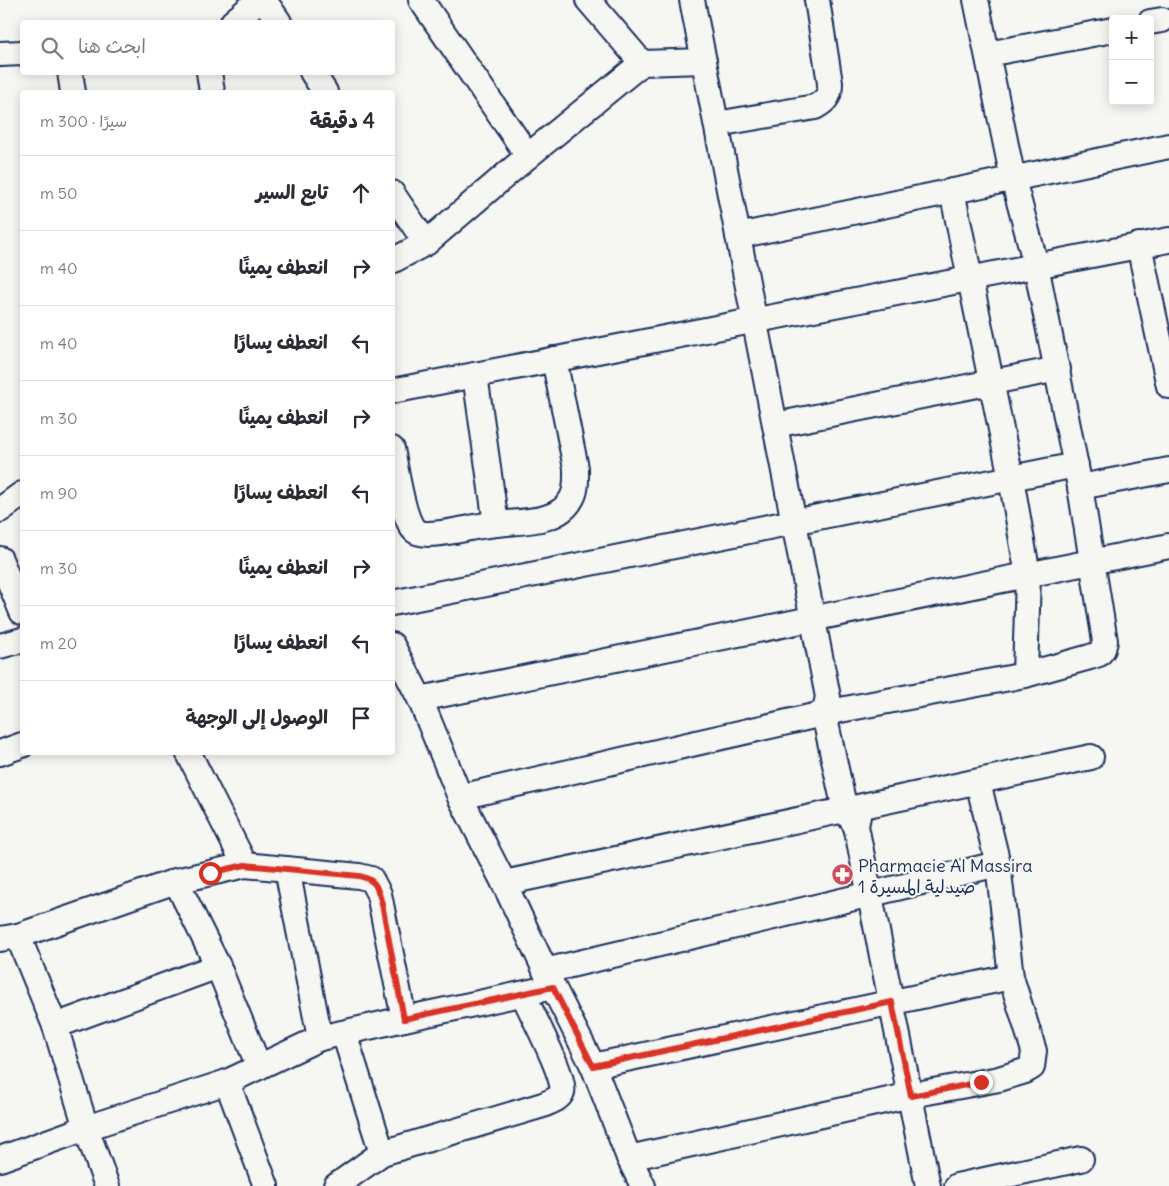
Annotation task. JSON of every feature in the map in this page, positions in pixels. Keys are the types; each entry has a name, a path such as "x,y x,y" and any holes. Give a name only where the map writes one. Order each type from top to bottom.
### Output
{"street":[{"path":"235,20 259,0"},
{"path":"264,0 278,20"},
{"path":"421,0 528,156"},
{"path":"588,0 642,63"},
{"path":"692,0 813,619 928,1186"},
{"path":"717,124 815,107 828,98 830,84 817,0"},
{"path":"460,797 831,707 1025,675 1090,657 1098,654 1103,649 1106,641 1058,369 1036,266 1013,178 976,0"},
{"path":"988,54 1109,31"},
{"path":"0,54 20,53"},
{"path":"395,260 426,244 528,156 642,63 704,61"},
{"path":"70,75 73,90"},
{"path":"209,75 212,90"},
{"path":"314,75 324,90"},
{"path":"738,236 1169,146"},
{"path":"952,191 992,382 1028,575 1025,675"},
{"path":"395,198 426,244"},
{"path":"395,390 1169,240"},
{"path":"1139,245 1166,350 1169,386"},
{"path":"395,468 407,516 414,530 422,534 540,520 566,507 573,498 577,486 576,468 554,359"},
{"path":"775,425 1058,369"},
{"path":"475,375 496,524"},
{"path":"395,602 1011,478 1169,470"},
{"path":"0,510 20,495"},
{"path":"420,699 1169,546"},
{"path":"0,559 20,607"},
{"path":"0,646 20,641"},
{"path":"395,652 420,699 460,797 593,1066 629,1158 643,1186"},
{"path":"0,753 20,746"},
{"path":"190,755 245,865"},
{"path":"504,883 854,814 978,782 1091,757"},
{"path":"629,1158 911,1096 999,1079 1032,1067 1034,1051 1011,977 998,864 978,782"},
{"path":"1,1155 227,1082 320,1038 522,994 549,979 869,895 998,864"},
{"path":"107,1186 86,1128 55,1026 9,937 176,881 245,865 359,876 371,879 376,886 382,904 404,1019"},
{"path":"287,869 320,1038"},
{"path":"176,881 218,966 259,1066"},
{"path":"55,1026 218,966"},
{"path":"593,1066 1011,977"},
{"path":"336,1186 382,1153 543,1105 560,1096 563,1085 556,1065 522,994"},
{"path":"344,1033 382,1153"},
{"path":"227,1082 266,1186"},
{"path":"957,1186 1080,1159"}],"place":[{"name":"Pharmacie Al Massira 1 صيدلية المسيرة","path":"842,875"}],"route":[{"path":"210,873 245,865 359,876 371,879 376,886 382,904 404,1019 553,987 593,1066 892,1002 911,1096 981,1082"}]}
